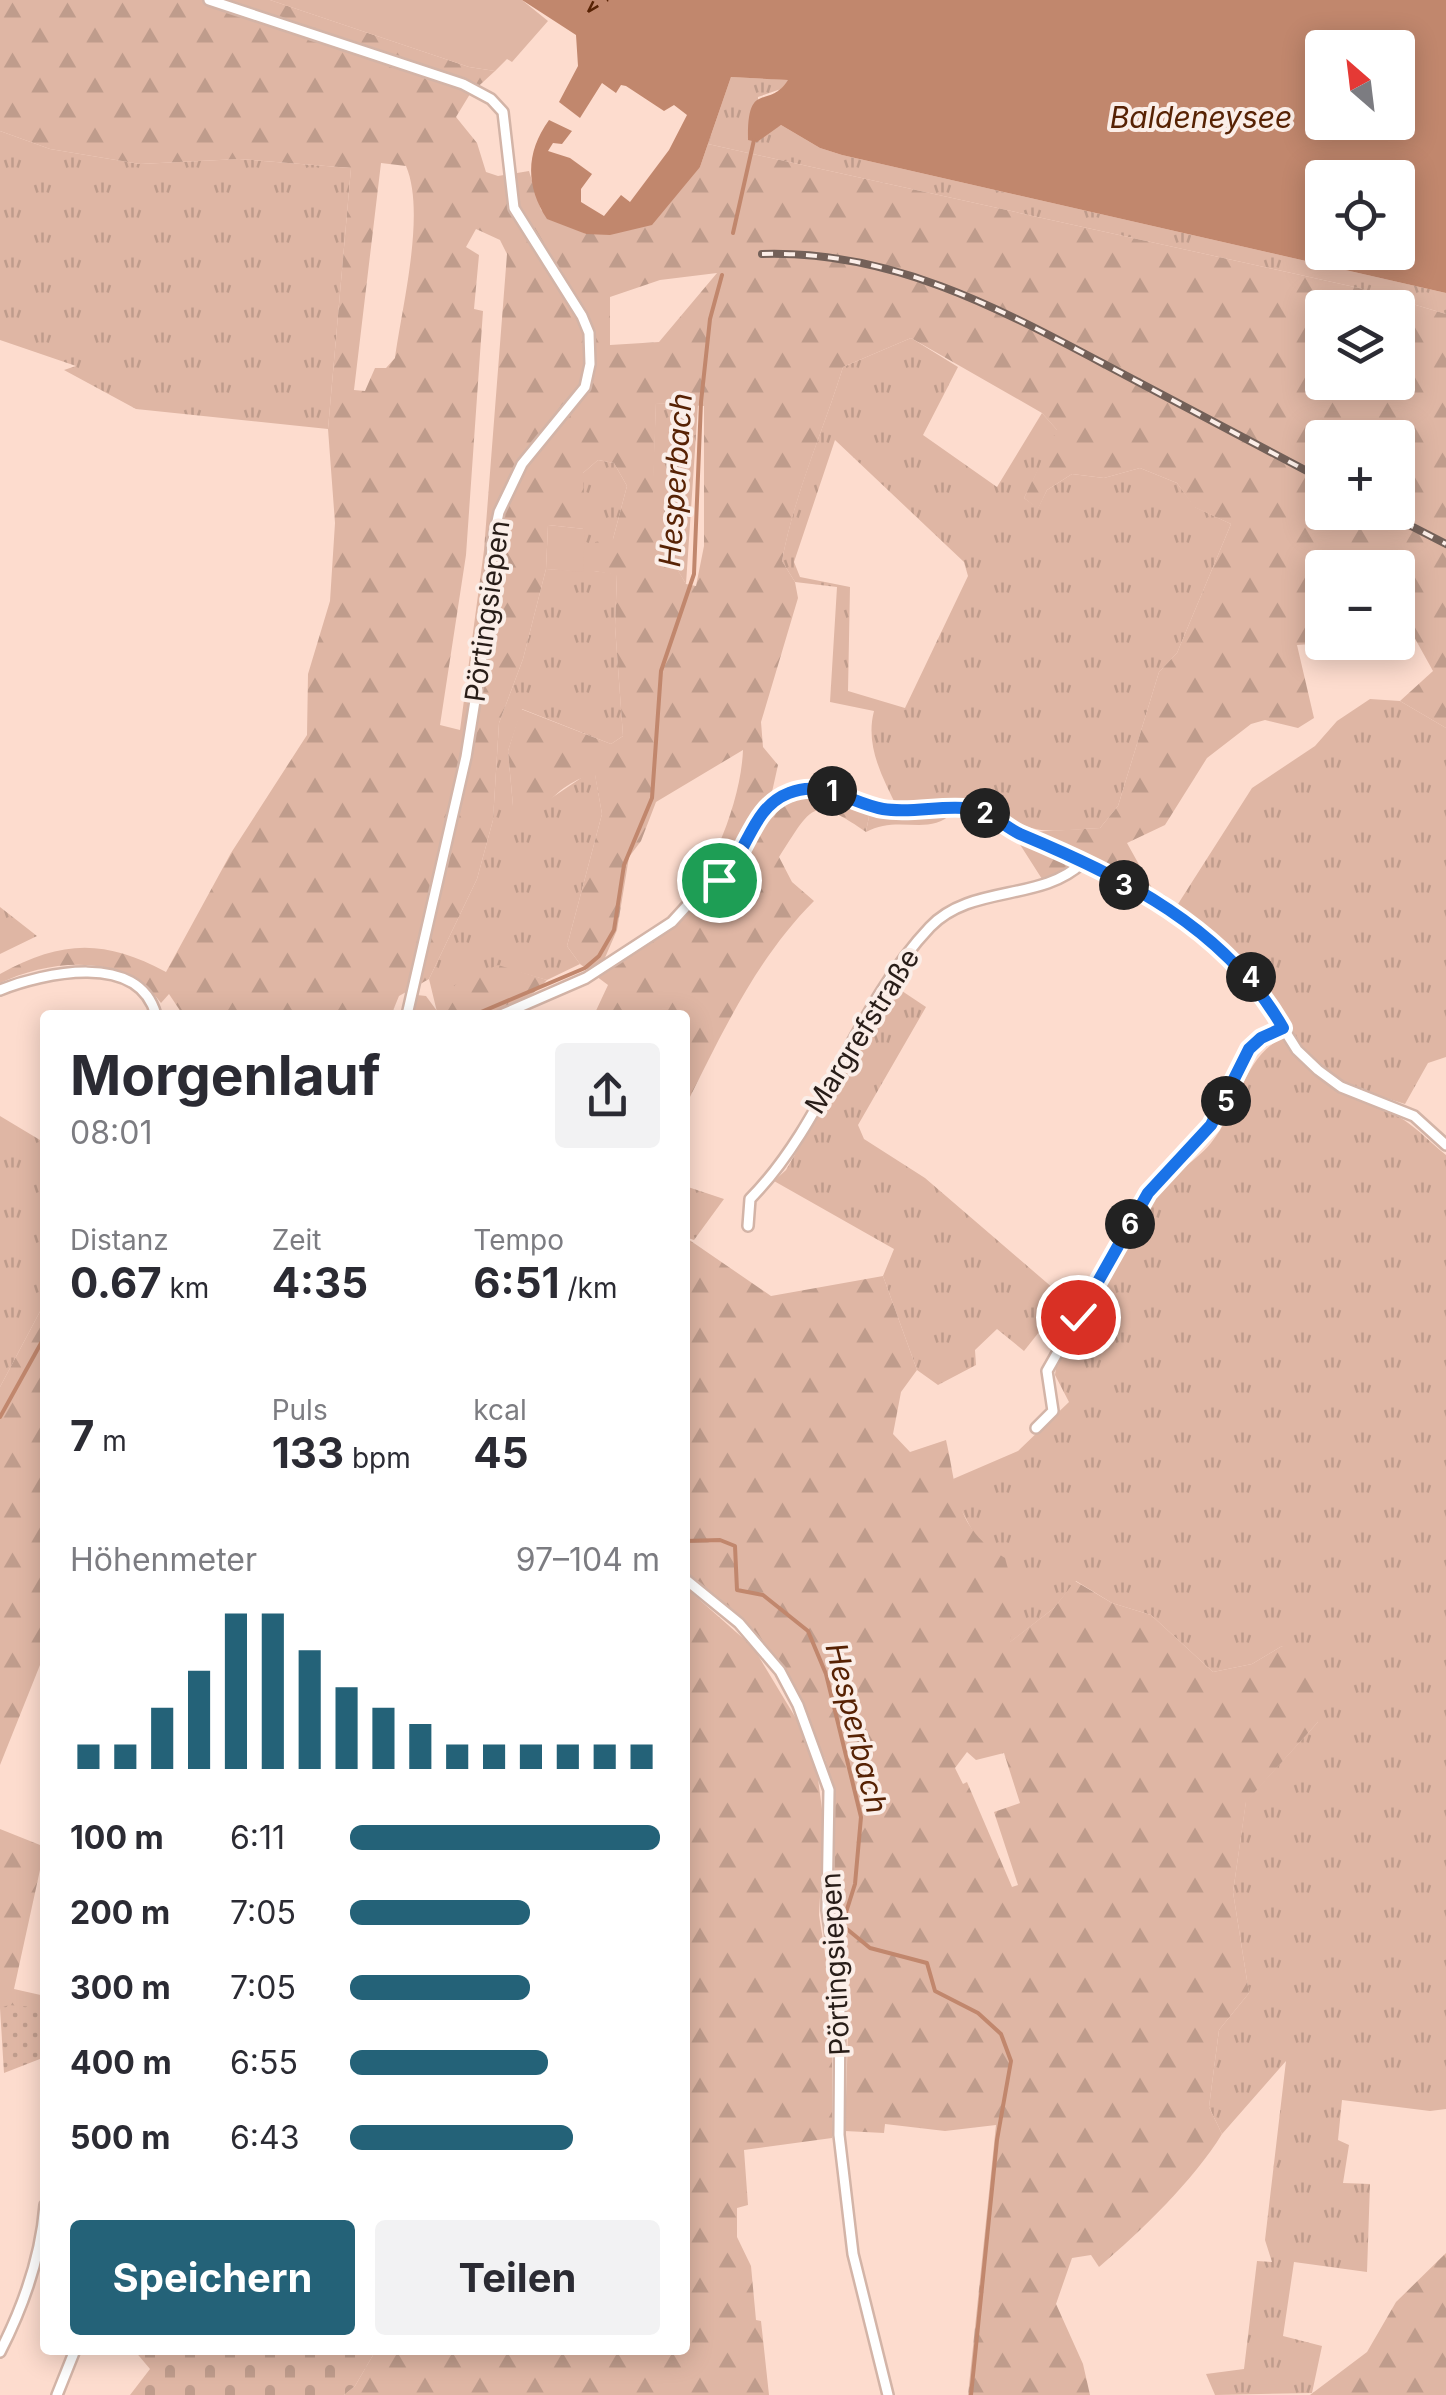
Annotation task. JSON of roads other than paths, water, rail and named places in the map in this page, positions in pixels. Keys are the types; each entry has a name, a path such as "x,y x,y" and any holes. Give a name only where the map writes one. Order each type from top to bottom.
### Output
{"street":[{"name":"Pörtingsiepen","path":"209,0 463,84 491,98 506,116 514,208 589,333 590,364 584,387 522,464 499,512 492,545 489,613 466,758 408,1010"},
{"path":"512,1010 586,978 672,922 704,887 729,870 765,810 787,793 804,788 826,789 868,806 898,811 978,810 1161,901 1251,977 1297,1050 1341,1087 1391,1104 1446,1145"},
{"name":"Margrefstraße","path":"748,1226 750,1199 783,1166 812,1107 909,952 932,926 971,901 1061,878 1082,863"},
{"path":"0,990 65,971 109,975 144,993 153,1010"},
{"path":"1036,1428 1053,1411 1047,1371 1148,1193 1211,1125 1249,1049 1261,1038 1283,1028"},
{"name":"Pörtingsiepen","path":"690,1583 739,1623 780,1671 798,1705 829,1790 828,1910 840,1999 839,2135 853,2254 888,2395"},
{"path":"0,2352 40,2247"},
{"path":"56,2395 73,2355"}],"water":[{"name":"Baldeneysee","path":"522,0 1446,0 1446,293 1345,270 1415,270 1415,160 1305,160 1305,261 842,155 820,148 781,125 757,142 748,140 755,102 773,94 788,80 731,77 700,167 652,225 610,235 586,234 547,219 535,194 532,156 549,120 572,131 562,144 553,143 548,151 570,158 592,174 581,189 581,202 604,216 621,195 630,202 669,150 687,115 674,105 664,111 626,86 621,85 616,93 602,83 580,118 559,102 578,66 576,35"}],"waterway":[{"name":"Hesperbach","path":"733,233 754,140"},
{"name":"Hesperbach","path":"486,1010 585,968 599,956 614,930 624,865 652,798 661,671 694,574 701,402 710,319 722,275"},
{"path":"0,1417 40,1345"},
{"name":"Hesperbach","path":"690,1541 720,1540 735,1546 737,1590 763,1595 808,1631 826,1674 861,1817 855,1884 842,1925 870,1948 927,1963 935,1991 978,2013 1001,2034 1011,2061 997,2140 971,2395"}],"railway":[{"path":"762,254 809,255 854,262 941,286 1024,323 1305,470"},
{"path":"1415,528 1446,544"}]}
